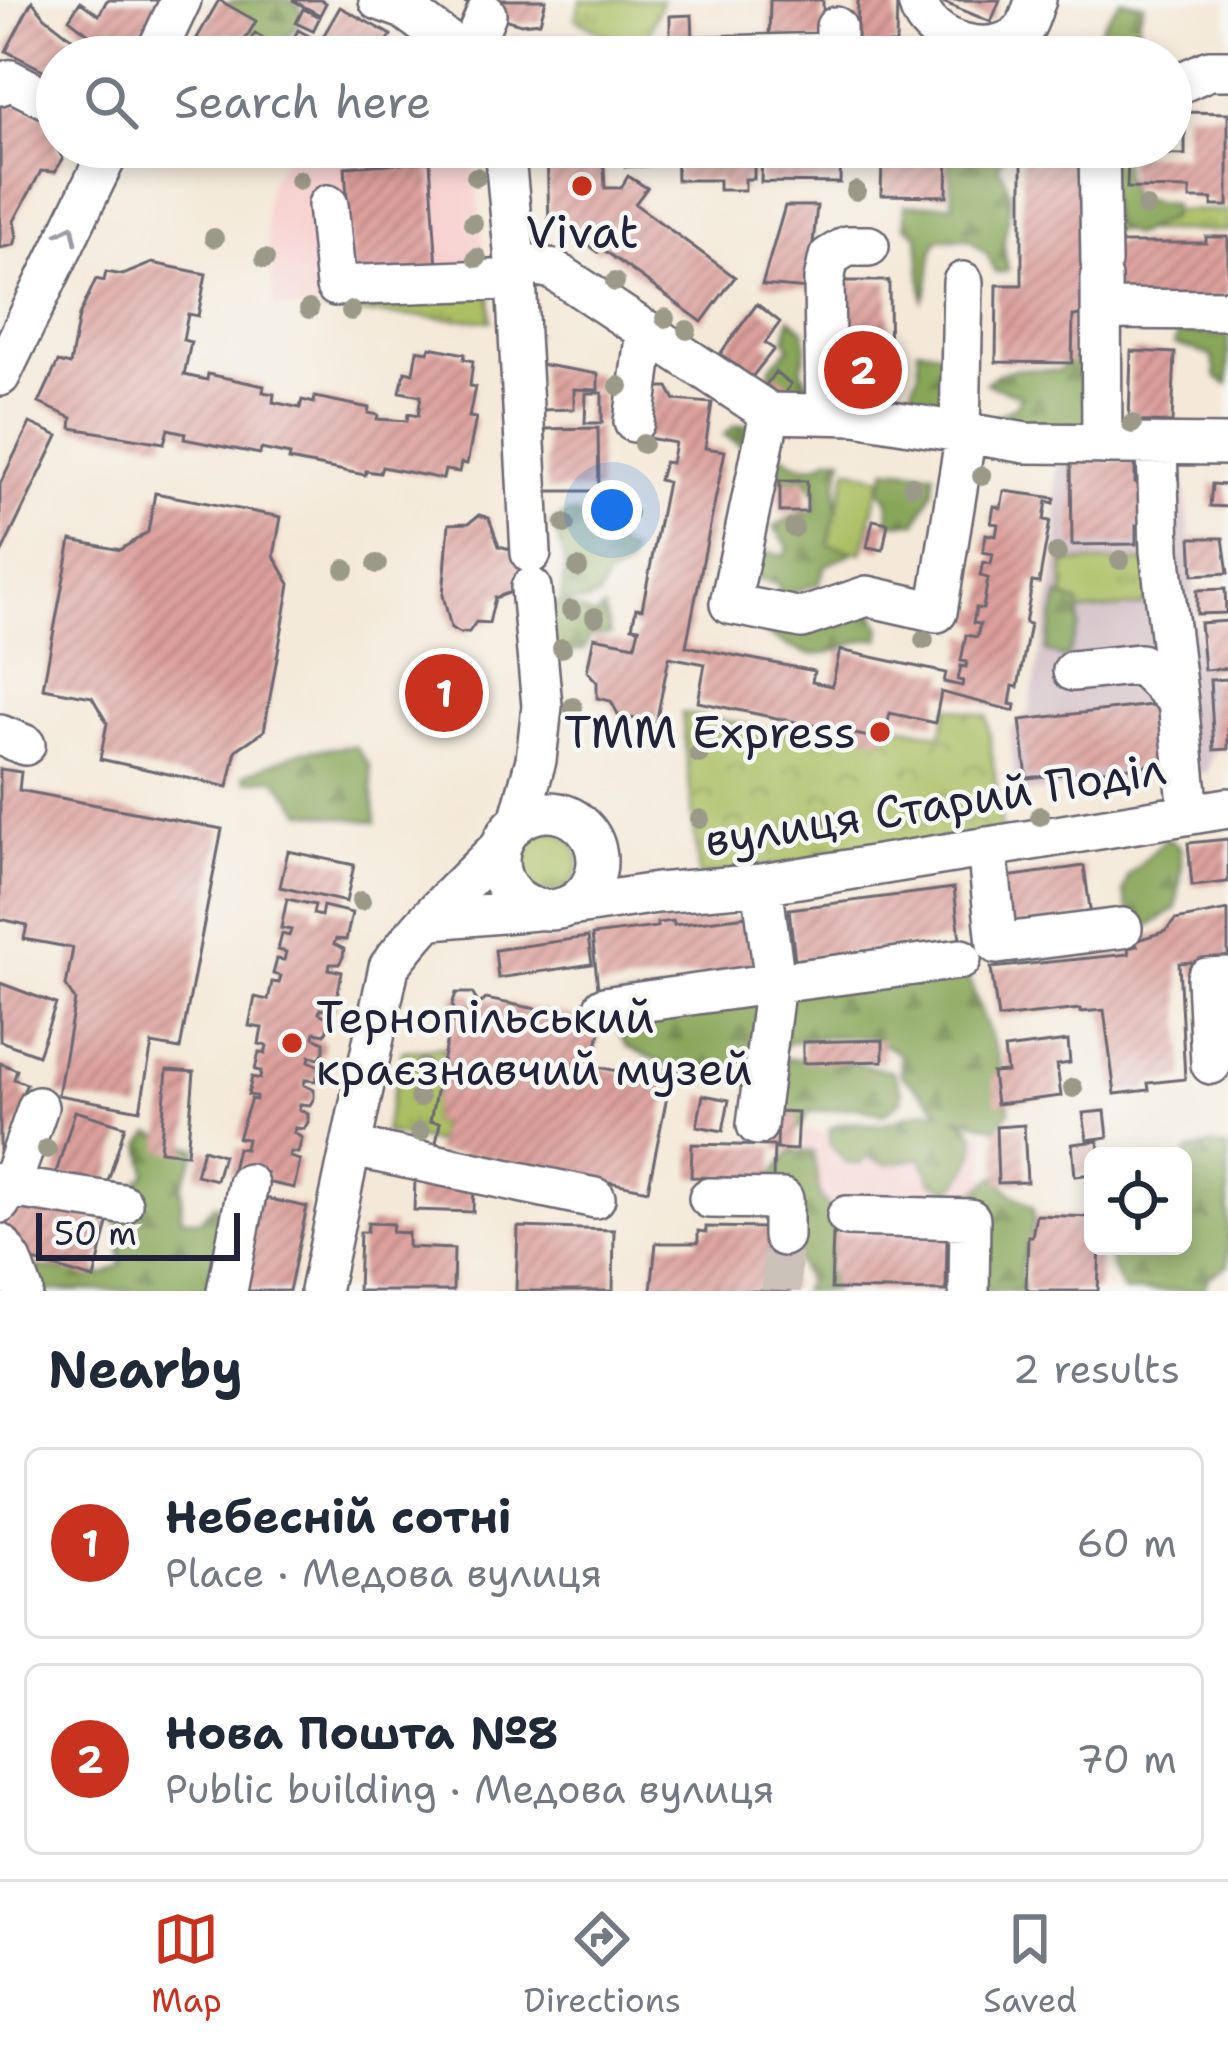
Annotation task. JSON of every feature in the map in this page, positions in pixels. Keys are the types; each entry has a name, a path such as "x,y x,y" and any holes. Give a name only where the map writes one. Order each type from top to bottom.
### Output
{"street":[{"path":"164,36 181,0"},
{"path":"379,0 404,9 441,36"},
{"path":"918,0 934,31 946,36"},
{"path":"1015,36 1024,29 1036,0"},
{"path":"477,36 486,14"},
{"path":"836,27 836,36"},
{"path":"1192,78 1209,70 1228,70"},
{"path":"0,85 10,80 36,93"},
{"path":"0,376 15,305 98,168"},
{"path":"505,168 542,706 536,760 510,833 501,877 521,903 553,908 584,896 598,870 598,852 536,760"},
{"path":"1099,168 1102,444"},
{"path":"328,205 335,286 552,269 770,413 856,415 1026,443 1228,445"},
{"path":"826,414 824,280 830,256 847,246 869,246"},
{"path":"770,413 730,604 802,617 867,596 937,612 963,433 963,281"},
{"path":"1101,283 1228,310"},
{"path":"634,422 646,331"},
{"path":"1156,445 1160,551 1178,701 1209,811"},
{"path":"1073,670 1140,664 1178,701"},
{"name":"вулиця Старий Поділ","path":"433,919 762,884 1209,811"},
{"path":"320,1291 389,967 408,939 433,919 510,833 549,812 585,829 657,893"},
{"path":"987,848 997,944 1122,928"},
{"path":"757,1124 776,982 762,884"},
{"path":"604,1007 961,959"},
{"path":"1211,1064 1207,979 1228,976"},
{"path":"38,1107 3,1191 122,1204"},
{"path":"352,1147 596,1198"},
{"path":"227,1291 248,1184"},
{"path":"709,1198 783,1199 782,1236"},
{"path":"847,1216 970,1219 969,1291"},
{"path":"0,1244 23,1291"}],"shaded area":[{"path":"278,168 475,168 491,321 274,308 265,210 268,187"},
{"path":"1182,459 1193,618 1210,681 1214,750 1207,772 1017,794 1010,730 1029,713 1059,552 1056,468 1071,461"},
{"path":"803,1132 985,1132 984,1291 802,1291"}],"green space":[{"path":"291,0 300,8 301,23 288,36 252,36 225,4"},
{"path":"581,0 662,0 649,36 606,36 575,18"},
{"path":"1120,0 1144,4 1138,22 1143,36 1099,36"},
{"path":"949,168 999,168 1010,194 1004,245 1008,271 996,273 988,256 969,239 939,239 923,299 918,235 905,226 905,205 953,204"},
{"path":"1103,168 1124,168 1128,190 1140,199 1173,204 1171,217 1133,236 1114,226"},
{"path":"1100,210 1228,211 1228,231 1100,231"},
{"path":"490,289 491,321 324,311 322,296"},
{"path":"790,318 804,330 801,370 811,388 812,406 770,376 770,367 790,347 785,340"},
{"path":"1179,333 1228,336 1228,385 1217,378 1212,356 1174,344"},
{"path":"918,348 941,351 955,385 930,411 912,405 909,394 919,371"},
{"path":"1071,359 1088,362 1093,431 1009,432 990,420 1015,406 1021,396 986,383 993,377 1020,369 1058,371"},
{"path":"749,424 797,463 808,466 843,457 836,531 856,551 825,566 819,584 784,594 776,584 753,577 745,550 785,555 788,546 774,527 813,512 818,497 805,477 766,482 751,452 724,435 735,426"},
{"path":"848,468 882,477 862,553 828,544"},
{"path":"887,468 934,472 933,490 917,522 888,523 889,500 880,489"},
{"path":"567,514 600,521 619,548 631,552 627,568 607,578 599,597 586,602 560,602 564,562 550,524"},
{"path":"1064,562 1156,562 1155,595 1140,606 1064,613"},
{"path":"1059,595 1079,604 1079,627 1066,659 1046,651"},
{"path":"870,604 881,628 880,639 823,654 787,645 767,635 762,624"},
{"path":"570,605 594,617 604,609 610,635 591,635 584,650 563,653 552,663 544,606"},
{"path":"948,707 987,716 1002,832 699,876 682,713 815,737 821,708 941,735"},
{"path":"355,746 370,766 376,822 303,812 275,778 247,781 244,775 302,751"},
{"path":"549,832 570,841 579,862 570,883 549,892 528,883 519,862 528,841"},
{"path":"1167,838 1180,847 1176,909 1151,925 1132,921 1123,892 1128,876"},
{"path":"962,961 1000,1061 1010,1111 997,1128 955,1116 971,1127 975,1143 967,1170 951,1190 931,1181 922,1158 885,1164 866,1157 860,1164 847,1163 830,1145 830,1129 841,1124 884,1123 922,1111 941,1111 901,1074 900,1054 870,1037 827,1036 790,1042 730,1081 702,1082 627,1046 601,1001"},
{"path":"445,1047 431,1121 440,1123 436,1143 384,1132 403,1051"},
{"path":"827,1059 893,1071 901,1101 884,1114 858,1107 809,1112 787,1137 767,1134 765,1064"},
{"path":"151,1133 198,1149 182,1185 181,1218 200,1220 214,1204 231,1208 221,1291 28,1290 33,1267 103,1275 121,1265 117,1220 131,1208 132,1187 147,1173 142,1144"},
{"path":"1213,1145 1228,1149 1228,1265 1208,1278 1203,1291 1123,1291 1110,1255 1192,1255 1192,1150"},
{"path":"791,1151 813,1152 820,1197 837,1218 827,1270 833,1291 801,1291 807,1282 797,1261 798,1229 767,1182"},
{"path":"996,1176 1033,1207 1021,1270 1023,1291 977,1291 978,1224 968,1198"}],"building":[{"path":"107,0 164,0 143,36 91,36 69,19 80,2 99,15"},
{"path":"219,0 256,21 247,36 198,36"},
{"path":"292,0 320,0 326,3 320,15"},
{"path":"458,0 546,0 540,22 521,24"},
{"path":"770,0 823,0 823,36 769,36"},
{"path":"858,0 897,0 896,36 857,36"},
{"path":"938,0 1000,0 991,22"},
{"path":"32,1 69,36 36,36 36,66 6,51"},
{"path":"340,7 391,35 390,36 323,36"},
{"path":"303,9 320,17 313,31 296,23"},
{"path":"692,15 693,36 670,36 670,16"},
{"path":"4,96 36,111 36,168 57,168 41,171 14,221 14,245 0,248 0,103"},
{"path":"1192,112 1228,113 1228,206 1212,206 1212,199 1190,199 1190,189 1127,188 1128,168 1192,168"},
{"path":"345,168 430,168 437,268 352,275"},
{"path":"548,168 604,168 605,188 621,188 628,176 647,188 635,204 735,277 702,322 601,248 598,252 560,225 549,225"},
{"path":"677,168 754,168 754,179 745,179 745,190 719,190 719,180 677,180"},
{"path":"761,168 840,168 840,183 761,182"},
{"path":"882,168 948,168 947,196 881,195"},
{"path":"1022,168 1090,168 1111,243 1206,243 1206,237 1228,237 1228,297 1073,316 1072,363 996,362 997,285 1022,285"},
{"path":"785,206 817,206 808,289 762,285"},
{"path":"152,263 206,274 198,316 188,314 183,340 191,342 184,375 207,380 208,374 264,386 263,392 274,394 273,402 300,408 302,400 314,403 315,397 369,408 368,413 378,415 377,419 407,421 408,414 418,416 421,396 400,392 405,371 413,373 417,350 428,352 430,347 465,354 464,359 473,361 470,386 475,387 469,417 476,418 467,464 461,463 459,472 445,470 443,479 382,467 380,473 366,471 365,475 289,460 290,455 261,449 260,454 184,439 185,433 168,429 164,443 71,428 72,418 39,403 58,362 70,365 79,316 96,279 104,281 106,272 123,275"},
{"path":"835,281 889,281 890,390 836,390"},
{"path":"757,304 780,322 765,343 774,349 752,377 720,354"},
{"path":"1131,351 1175,353 1172,423 1129,421"},
{"path":"539,364 598,374 598,390 574,389 574,409 540,410"},
{"path":"775,372 791,384 782,397 766,385"},
{"path":"657,387 668,387 675,400 712,403 705,448 725,451 686,646 814,671 812,682 832,686 840,650 946,673 944,682 962,686 963,681 958,680 967,662 961,661 966,635 977,637 976,608 983,609 988,578 980,576 983,562 991,564 993,554 983,552 986,534 996,536 998,524 991,523 994,506 1001,508 1004,491 1055,498 1054,503 1047,501 1044,520 1050,521 1039,583 1032,582 1025,623 1030,624 1018,687 1013,686 1010,704 1015,705 1014,711 941,692 935,723 890,713 884,740 698,702 705,664 669,657 656,723 619,716 611,701 597,698 597,682 587,671 594,637 635,645 639,628 632,627 636,608 642,609 667,482 659,480 664,462 671,463 675,443 643,437"},
{"path":"586,393 602,393 602,423 585,423"},
{"path":"30,423 58,436 0,556 0,484"},
{"path":"598,428 599,491 546,491 545,429"},
{"path":"1071,462 1135,462 1135,483 1150,483 1151,525 1136,525 1136,544 1072,545"},
{"path":"780,481 807,481 807,512 780,512"},
{"path":"1212,484 1226,485 1228,507 1210,506"},
{"path":"155,493 281,517 274,556 290,584 264,731 236,750 228,787 100,759 107,723 92,697 43,688 71,540 120,550 148,532"},
{"path":"479,515 489,518 499,546 543,558 544,580 495,598 489,623 476,622 469,632 460,633 451,628 443,595 449,524 469,523"},
{"path":"873,520 888,523 883,550 867,547"},
{"path":"1191,538 1223,538 1228,573 1193,575"},
{"path":"1225,589 1226,613 1197,614 1197,590"},
{"path":"1228,621 1228,668 1204,670 1200,623"},
{"path":"1228,679 1228,749 1214,750 1210,680"},
{"path":"1161,704 1168,763 1027,778 1020,720"},
{"path":"0,769 21,772 19,790 222,829 180,1049 152,1044 140,1110 58,1095 75,1000 66,986 73,948 24,939 27,925 0,919"},
{"path":"1228,839 1228,882 1192,886 1188,843"},
{"path":"288,851 354,865 346,902 280,887"},
{"path":"1084,866 1091,916 1006,927 999,878"},
{"path":"954,888 960,939 795,960 789,909"},
{"name":"Тернопільський краєзнавчий музей","path":"287,899 315,905 313,914 321,916 323,906 352,913 346,940 336,939 334,944 344,949 343,957 329,969 342,972 334,1012 320,1009 319,1013 329,1018 328,1027 325,1034 315,1032 314,1037 324,1042 324,1051 320,1058 310,1056 309,1061 319,1066 315,1081 305,1080 314,1098 310,1105 300,1104 308,1122 304,1129 295,1128 294,1133 302,1138 298,1153 290,1152 289,1157 300,1160 294,1188 266,1182 267,1173 261,1172 259,1180 231,1174 237,1148 245,1149 247,1139 238,1138 251,1099 256,1100 248,1095 252,1077 260,1079 261,1071 255,1070 259,1052 265,1054 267,1046 259,1044 262,1028 249,1026 255,997 268,1000 272,982 279,983 281,976 273,974 277,959 284,960 286,952 278,950 282,934 289,936 291,930 281,928"},
{"path":"1228,910 1228,973 1193,977 1191,962 1179,963 1185,1079 1148,1083 1149,1090 1115,1094 1104,1010 998,1018 991,968 1129,954 1128,948 1137,946 1135,941 1166,931 1175,920"},
{"path":"755,915 761,968 598,988 592,935 673,921 674,925"},
{"path":"588,937 592,964 498,978 495,950"},
{"path":"0,983 56,1004 38,1055 0,1041"},
{"path":"456,993 472,993 479,1004 486,999 602,1022 593,1066 642,1076 644,1066 672,1072 648,1190 477,1155 434,1153 440,1123 430,1121 450,1024 458,1017 452,1005"},
{"path":"883,1040 883,1061 803,1063 803,1042"},
{"path":"1068,1041 1070,1063 1057,1065 1061,1096 996,1104 992,1073 1007,1072 1004,1049"},
{"path":"0,1063 17,1070 14,1079 27,1084 22,1094 32,1099 0,1162"},
{"path":"167,1070 194,1072 187,1154 160,1151"},
{"path":"703,1095 729,1100 723,1131 697,1126"},
{"path":"75,1111 125,1126 105,1191 55,1176"},
{"path":"778,1111 798,1112 796,1150 777,1149"},
{"path":"1105,1111 1108,1137 1087,1140 1083,1113"},
{"path":"1024,1125 1027,1182 998,1183 996,1127"},
{"path":"1098,1141 1099,1147 1084,1147 1084,1175 1075,1176 1072,1144"},
{"path":"692,1144 774,1146 773,1179 691,1177"},
{"path":"203,1149 223,1155 216,1180 196,1175"},
{"path":"415,1180 474,1183 473,1212 414,1210"},
{"path":"255,1196 307,1207 289,1291 235,1291"},
{"path":"26,1202 108,1223 94,1279 17,1256 0,1231 0,1222"},
{"path":"1036,1215 1084,1217 1084,1255 1100,1255 1098,1291 1030,1291 1026,1287 1028,1236 1032,1236"},
{"path":"368,1223 393,1224 392,1232 408,1233 408,1247 454,1249 453,1291 358,1291 360,1232 367,1232"},
{"path":"518,1227 614,1230 613,1291 516,1291"},
{"path":"706,1227 769,1228 791,1236 790,1291 651,1291 656,1243 698,1243 698,1231 706,1232"},
{"path":"833,1234 947,1238 946,1291 831,1289"}],"tunnel":[{"path":"781,1291 783,1236"}],"place":[{"name":"Vivat","path":"582,186"},
{"name":"Нова Пошта №8","path":"863,370"},
{"name":"Небесній сотні","path":"444,693"},
{"name":"TMM Express","path":"880,732"},
{"name":"Тернопільський краєзнавчий музей","path":"292,1043"}]}
